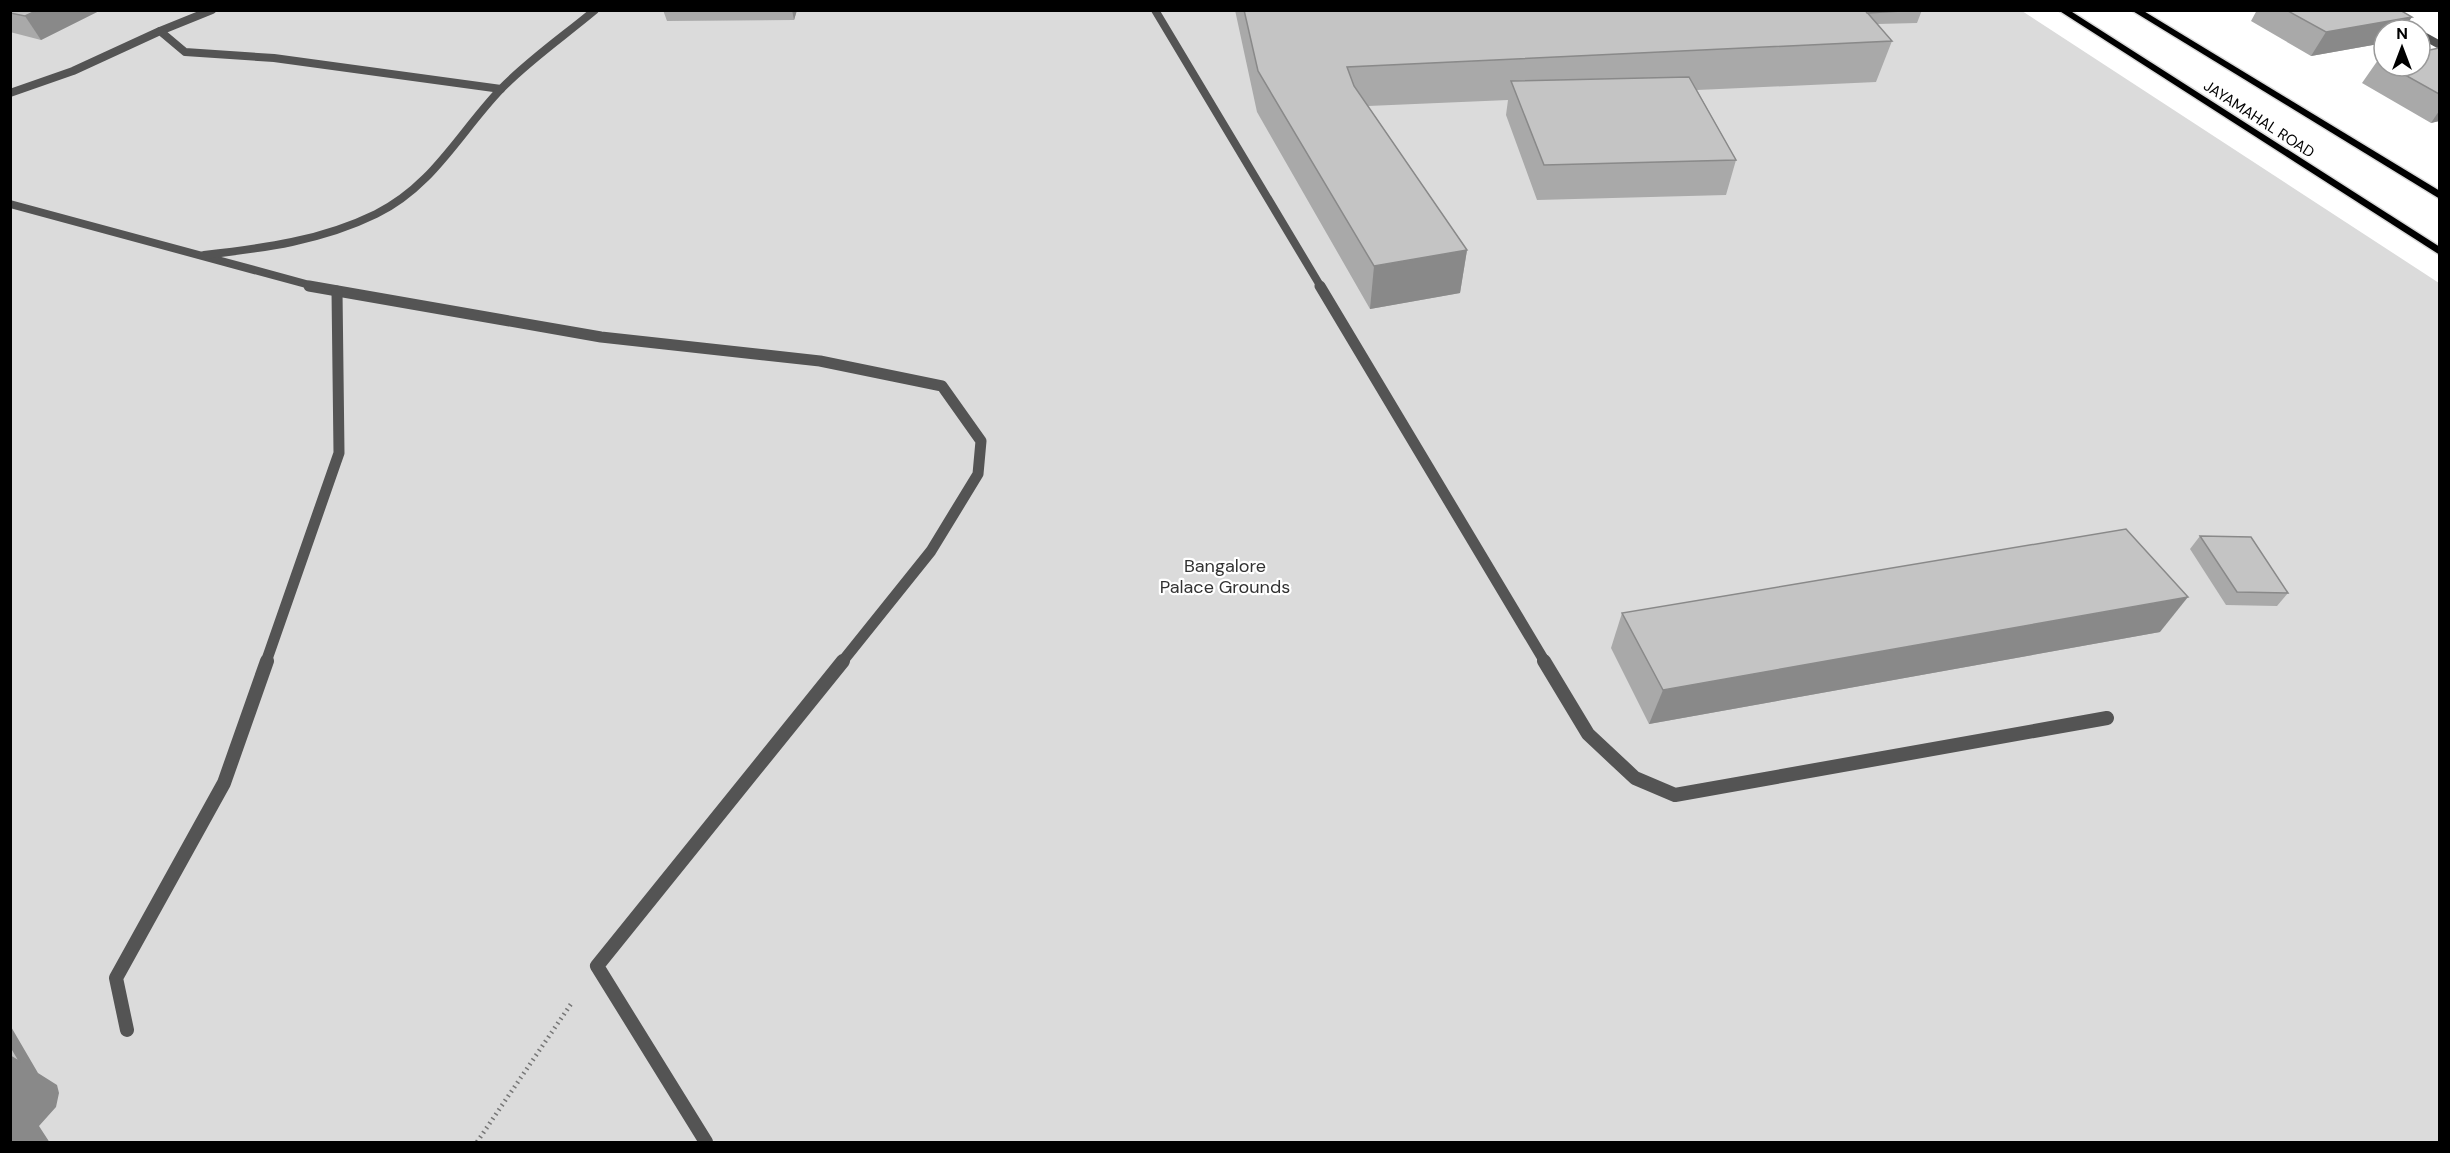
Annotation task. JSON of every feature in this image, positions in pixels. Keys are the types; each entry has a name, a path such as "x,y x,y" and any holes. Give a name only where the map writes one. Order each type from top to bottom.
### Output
{"main road":[{"name":"JAYAMAHAL ROAD","path":"2062,10 2439,252"},
{"name":"JAYAMAHAL ROAD","path":"2135,10 2439,196"}],"lane":[{"path":"10,93 72,71 213,10"},
{"path":"197,256 278,246 329,234 378,213 425,181 501,89 595,10"},
{"path":"1155,10 1588,734 1635,778 1675,795 2108,718"},
{"path":"2376,10 2390,18"},
{"path":"160,31 185,52 274,57 501,89"},
{"path":"10,204 300,284 601,337 820,361 942,386 981,441 978,474 931,551 597,966 706,1143"},
{"path":"127,1030 116,978 224,783 339,453 338,291"}],"path":[{"path":"477,1143 597,966"}],"green space":[{"name":"Bangalore Palace Grounds","path":"10,11 2022,11 2439,283 2439,1142 11,1142"}],"building":[{"path":"10,10 38,10 25,16 10,13"},
{"path":"1244,10 1865,10 1892,41 1347,67 1354,86 1467,250 1374,266 1258,71"},
{"path":"1865,10 1920,10 1867,13"},
{"path":"2286,10 2400,10 2412,17 2372,18 2372,24 2326,32"},
{"path":"2439,48 2439,94 2410,78 2432,78 2432,49"},
{"path":"1689,77 1736,160 1544,165 1511,81"},
{"path":"2126,529 2188,597 1663,690 1622,613"},
{"path":"2200,536 2251,537 2288,593 2237,592"},
{"path":"10,1045 20,1062 10,1056"}]}
